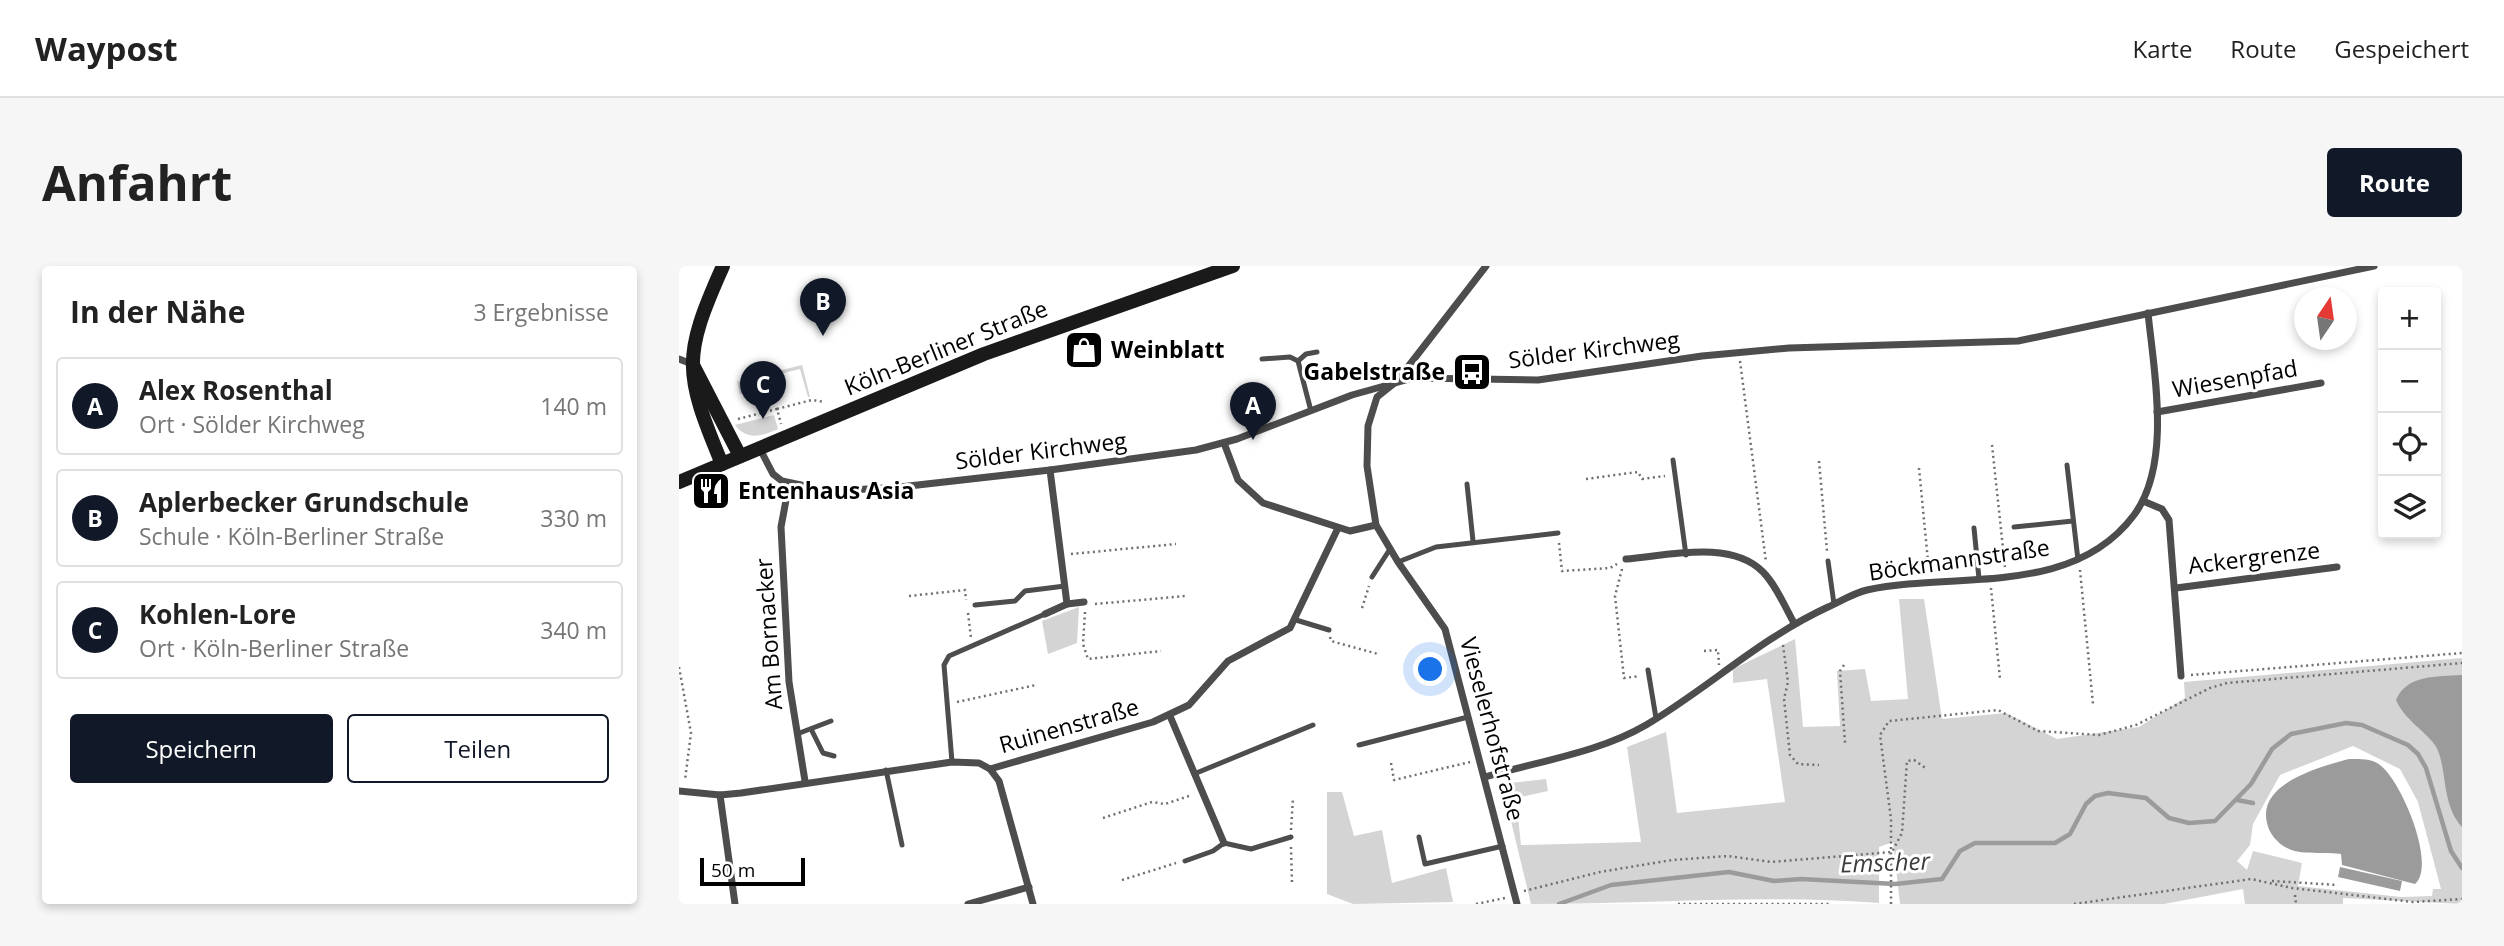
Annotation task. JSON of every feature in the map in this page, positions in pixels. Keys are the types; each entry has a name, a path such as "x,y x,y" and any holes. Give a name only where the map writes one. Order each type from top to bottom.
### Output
{"main road":[{"path":"722,464 685,362 701,314 723,266"},
{"name":"Köln-Berliner Straße","path":"679,482 984,354 1233,266"},
{"path":"685,362 740,456"}],"street":[{"name":"Vieselerhofstraße","path":"1486,266 1397,381 1377,397 1368,426 1367,466 1376,525 1398,562 1445,629 1516,899"},
{"name":"Sölder Kirchweg","path":"789,484 830,489 900,487 1050,470 1224,443 1397,381 1429,377 1486,381 1538,380 1790,348 2018,341 2374,266"},
{"name":"Böckmannstraße","path":"1485,777 1596,747 1630,733 1656,718 1778,632 1865,591 1930,582 2006,577 2050,569 2078,560 2121,531 2143,501 2155,453 2157,412 2148,313"},
{"name":"Wiesenpfad","path":"2157,412 2321,383"},
{"path":"1224,443 1238,480 1251,495 1279,509 1338,528 1360,530 1376,525"},
{"path":"759,448 776,478 789,484"},
{"path":"1050,470 1067,604"},
{"name":"Am Bornacker","path":"789,484 781,527 789,682 805,781"},
{"path":"2143,501 2167,512 2176,588 2181,676"},
{"path":"1296,621 1312,579 1338,528"},
{"path":"1626,559 1720,552 1744,558 1763,572 1794,623"},
{"name":"Ackergrenze","path":"2176,588 2337,567"},
{"path":"1045,614 1067,604 1085,605"},
{"name":"Ruinenstraße","path":"682,788 720,795 952,762 979,763 990,769 1170,716 1199,697 1228,661 1282,634 1296,621"},
{"path":"1170,716 1224,843"},
{"path":"990,769 999,781 1033,904"},
{"path":"720,795 735,904"},
{"path":"968,904 1029,887"}],"lane":[{"path":"1298,361 1306,354 1317,352"},
{"path":"1262,359 1290,357 1298,361 1311,411"},
{"path":"1673,460 1686,555"},
{"path":"2067,465 2078,560"},
{"path":"1467,484 1473,541"},
{"path":"2014,527 2073,521"},
{"path":"1974,528 1979,579"},
{"path":"1398,562 1436,547 1558,533"},
{"path":"1372,577 1390,549"},
{"path":"1828,561 1834,604"},
{"path":"975,605 1015,601 1024,591 1065,586"},
{"path":"952,762 944,665 949,656 1045,614"},
{"path":"1296,621 1329,630"},
{"path":"1648,670 1656,718"},
{"path":"1359,746 1468,717"},
{"path":"797,734 831,721"},
{"path":"1194,774 1313,725"},
{"path":"811,729 823,754 834,756"},
{"path":"886,770 902,845"},
{"path":"1185,861 1213,851 1224,843 1251,849 1291,837"},
{"name":"Vieselerhofstraße","path":"1419,837 1425,864 1503,846"}],"path":[{"path":"1739,353 1768,559 1763,572"},
{"path":"733,421 811,400 825,402"},
{"path":"777,409 782,427"},
{"path":"1992,445 2006,577"},
{"path":"1819,461 1828,561"},
{"path":"1919,468 1930,582"},
{"path":"1586,479 1638,472 1642,479 1675,475"},
{"path":"1558,533 1562,571 1610,568 1626,559"},
{"path":"1061,555 1176,544"},
{"path":"1626,559 1615,589 1624,678 1640,676"},
{"path":"2078,560 2093,704"},
{"path":"1362,608 1372,577"},
{"path":"1990,578 2000,679"},
{"path":"909,596 965,590 972,645"},
{"path":"1161,651 1088,659 1083,644 1085,605 1186,596"},
{"path":"1329,630 1331,641 1378,654"},
{"path":"1778,632 1783,644 1788,682 1784,699 1790,755 1798,764 1819,765"},
{"path":"1705,652 1718,650 1719,673"},
{"path":"2181,676 2462,653"},
{"path":"1891,904 1892,852 1880,735 1889,721 1997,710 2038,731 2099,735 2136,725 2210,688 2227,683 2462,663"},
{"path":"1844,665 1840,671 1845,743"},
{"path":"679,667 691,733 682,788"},
{"path":"947,704 1036,685"},
{"path":"1391,763 1394,780 1480,760"},
{"path":"1892,852 1902,833 1905,815 1907,761 1913,760 1927,769"},
{"path":"1103,818 1152,802 1165,804 1202,792"},
{"path":"1476,904 1516,899 1600,872 1672,860 1728,856 1771,862 1877,851 1892,852"},
{"path":"1122,880 1185,861"},
{"path":"2074,904 2230,880 2338,885"},
{"path":"2268,881 2292,888 2413,902 2462,899"},
{"path":"2295,895 2296,904"},
{"path":"1678,904 1829,904"}],"shaded area":[{"path":"802,365 810,397 800,369 764,378 766,387 740,394 737,381 756,385 758,376"},
{"path":"774,415 778,429 766,434 750,435 735,425"},
{"path":"1899,599 1924,599 1942,719 2006,713 2057,739 2139,727 2185,698 2184,682 2462,658 2462,904 2343,898 2343,904 2245,904 2243,889 2164,904 1900,904 1893,842 1879,847 1879,903 1748,899 1531,904 1502,784 1546,779 1548,791 1516,798 1521,845 1641,842 1627,747 1666,732 1677,813 1785,802 1767,679 1733,683 1733,669 1795,639 1803,727 1840,726 1837,671 1865,669 1871,701 1908,699","holes":["2353,746 2400,769 2418,802 2441,889 2433,889 2432,896 2401,897 2298,886 2302,863 2253,851 2247,870 2237,861 2250,845 2253,824 2280,775"]},
{"path":"1079,607 1077,643 1048,654 1042,621"},
{"path":"2462,675 2462,827 2450,807 2442,763 2435,745 2404,713 2396,700 2407,685 2415,681"},
{"path":"2349,759 2365,759 2380,765 2406,804 2414,823 2422,860 2421,874 2415,884 2342,865 2341,854 2306,853 2287,848 2270,830 2266,809 2281,787 2308,772"},
{"path":"1327,792 1342,792 1354,836 1382,830 1392,883 1446,868 1453,902 1353,904 1327,894"},
{"path":"2340,867 2402,881 2400,891 2338,877"}],"waterway":[{"name":"Emscher","path":"1559,904 1611,885 1729,872 1774,881 1801,879 1895,884 1942,879 1960,851 1975,843 2055,843 2070,834 2086,804 2095,796 2108,793 2146,798 2169,818 2189,823 2215,821 2251,784 2272,749 2291,734 2346,723 2362,725 2408,745 2418,754 2426,768 2451,851 2462,868"},
{"path":"2237,800 2253,803"}],"place":[{"name":"Aplerbecker Grundschule","path":"823,336"},
{"name":"Weinblatt","path":"1084,350"},
{"name":"Gabelstraße","path":"1472,372"},
{"name":"Kohlen-Lore","path":"763,419"},
{"name":"Alex Rosenthal","path":"1253,440"},
{"name":"Entenhaus Asia","path":"711,491"}]}
